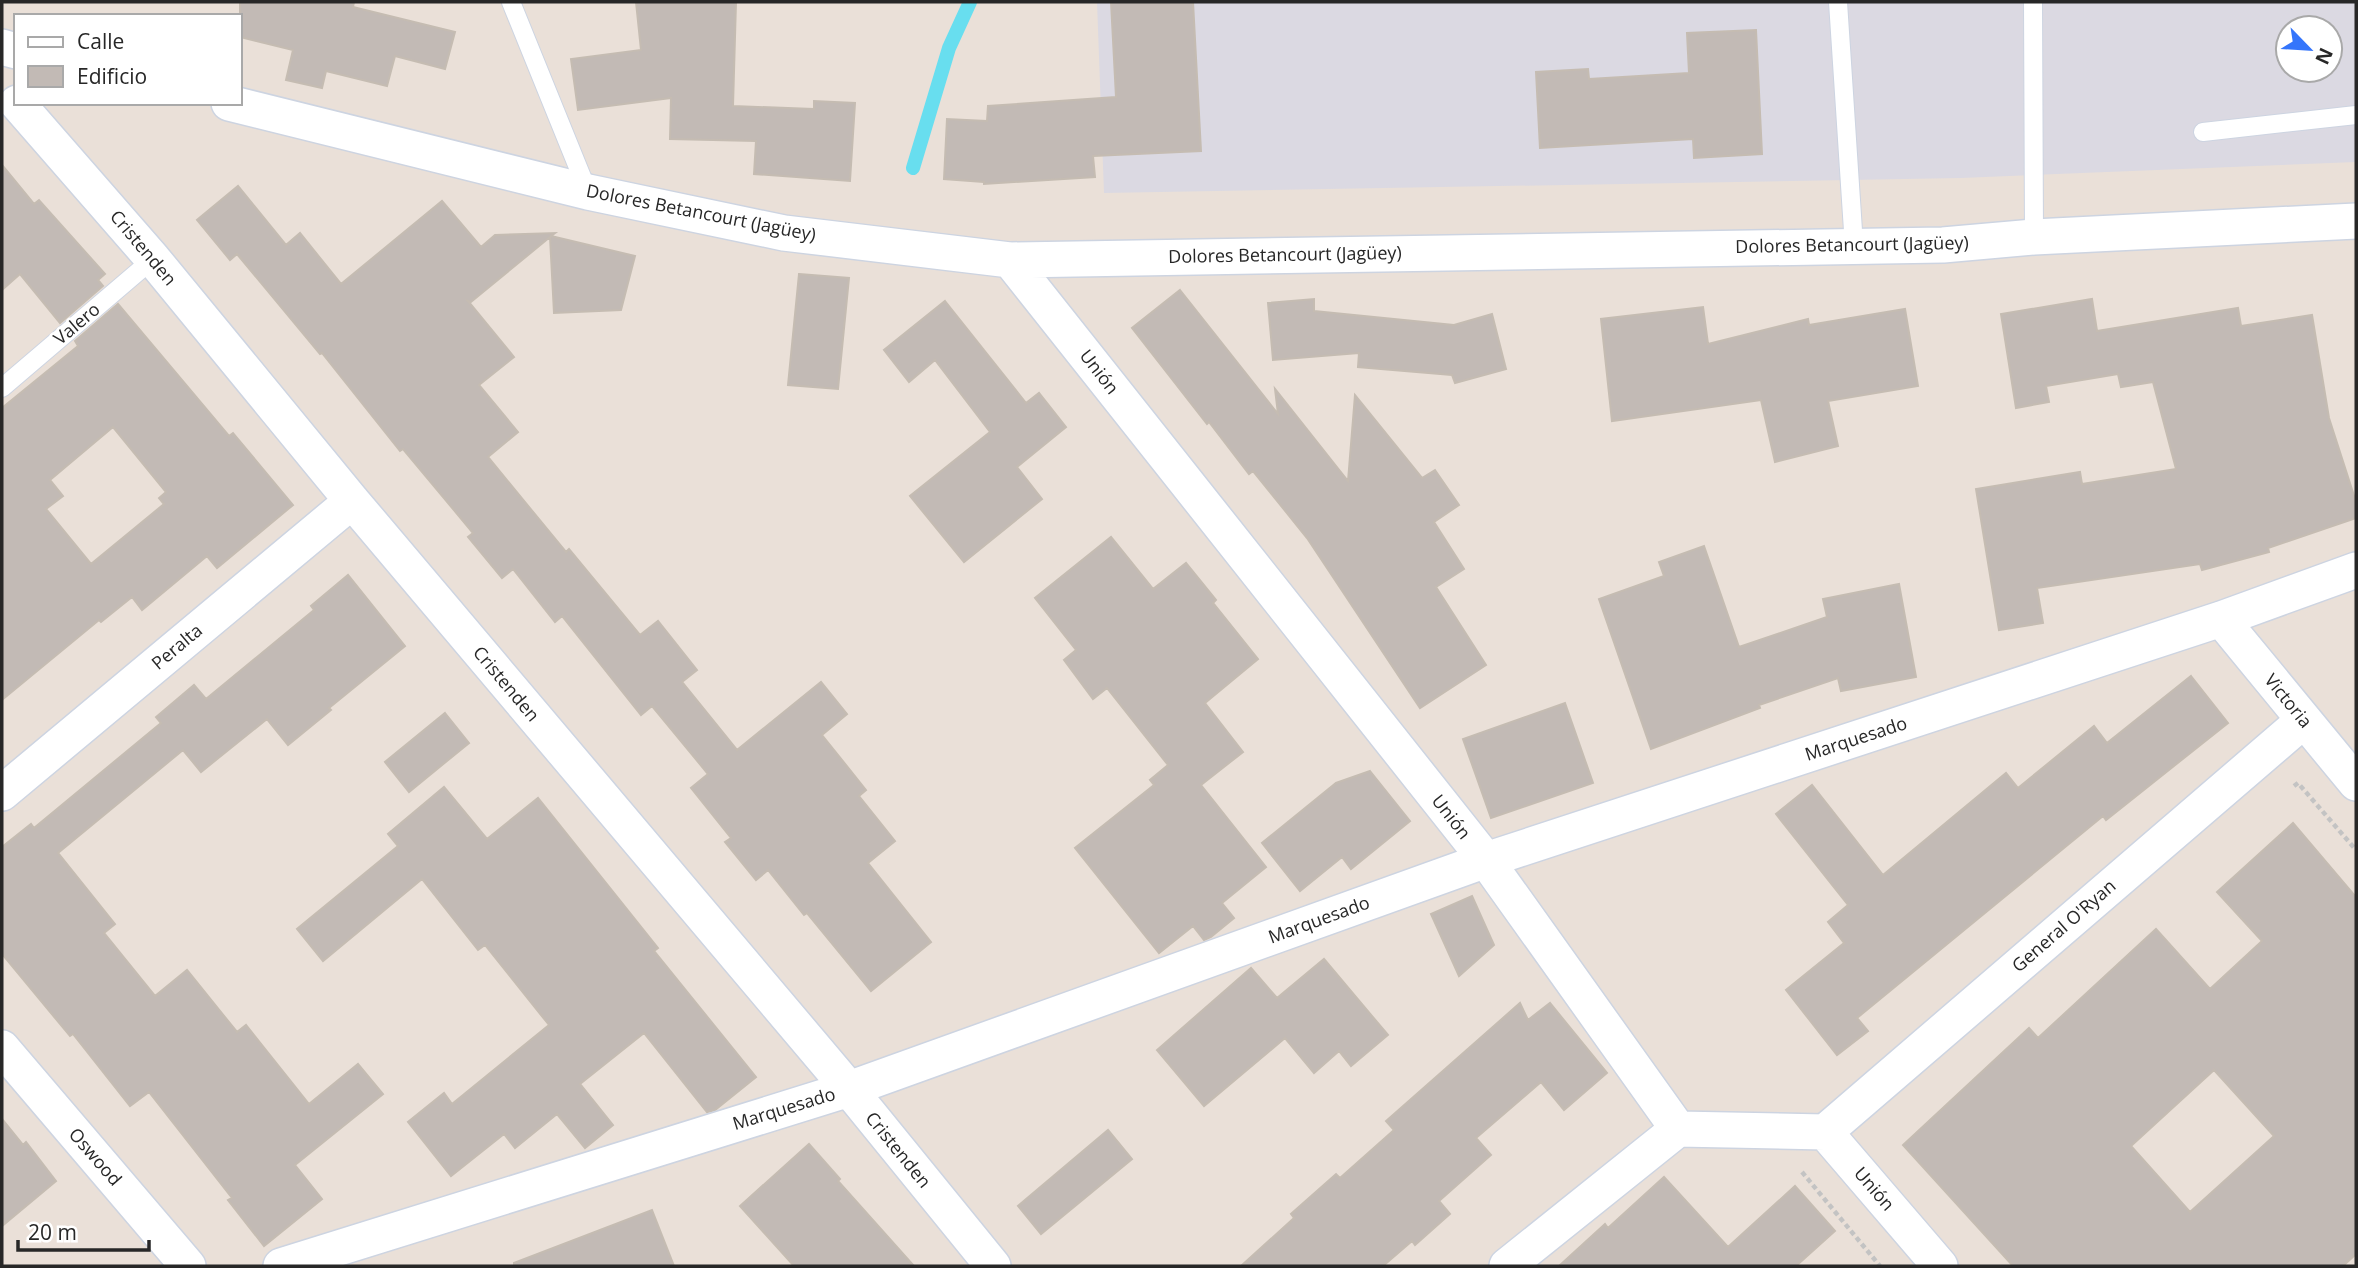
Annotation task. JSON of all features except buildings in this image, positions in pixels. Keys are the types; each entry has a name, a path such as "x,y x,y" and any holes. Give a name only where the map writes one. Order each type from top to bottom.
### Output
{"street":[{"name":"Cristenden","path":"2,86 14,101"},
{"name":"Cristenden","path":"18,105 153,259 352,502 849,1089 993,1266"},
{"name":"Dolores Betancourt (Jagüey)","path":"237,105 588,192 784,233 1010,260 1943,245 2034,236 2356,221"},
{"name":"Unión","path":"1010,260 1486,860 1678,1129"},
{"name":"Peralta","path":"2,793 352,502"},
{"name":"Marquesado","path":"281,1266 849,1089 1486,860 2221,619 2356,570"},
{"name":"Victoria","path":"2221,619 2356,783"},
{"name":"General O'Ryan","path":"1825,1132 2304,721"},
{"name":"Oswood","path":"2,1048 188,1266"},
{"path":"1507,1266 1678,1129 1825,1132"},
{"name":"Unión","path":"1825,1132 1940,1266"}],"lane":[{"path":"511,2 588,192"},
{"path":"1839,2 1854,246"},
{"path":"2034,2 2034,236"},
{"path":"2203,132 2356,115"},
{"name":"Valero","path":"2,388 153,259"}],"path":[{"path":"2287,792 2298,783 2356,850"},
{"path":"1767,1131 1880,1266"}],"shaded area":[{"path":"1097,2 2356,2 2356,162 1961,178 1104,193"}],"waterway":[{"path":"913,168 949,48 970,2"}]}
